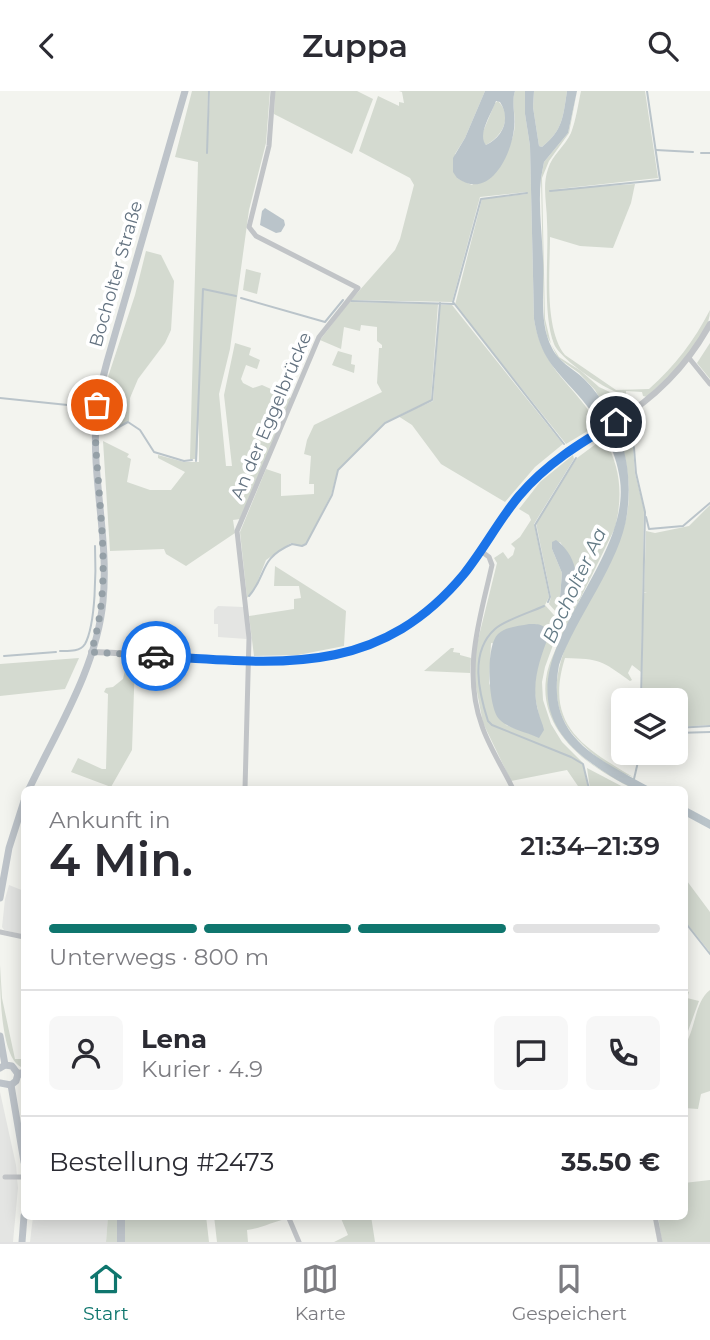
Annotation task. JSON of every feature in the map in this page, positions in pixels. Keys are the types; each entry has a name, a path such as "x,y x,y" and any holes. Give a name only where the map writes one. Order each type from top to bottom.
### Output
{"main road":[{"name":"Bocholter Straße","path":"30,786 91,652 100,619 104,578 95,429 97,405 185,91"},
{"path":"0,898 9,848 21,810"},
{"path":"0,1036 3,1066 12,1066 21,1073 11,1085 0,1083"},
{"path":"11,1085 21,1143"},
{"path":"22,1242 24,1220"},
{"path":"121,1220 121,1242"}],"street":[{"name":"An der Eggelbrücke","path":"250,662 237,531 318,337 358,288 256,236 249,227 269,146 273,91"},
{"path":"91,652 250,662 307,661 362,647 392,634 436,603 464,574 504,515 531,483 558,458 616,422 659,390 688,358 710,324"},
{"path":"688,358 710,384"},
{"path":"481,551 489,557 492,565 472,656 474,690 482,725 512,786"},
{"path":"245,786 250,662"},
{"path":"0,932 21,936"},
{"path":"5,1177 21,1177"},
{"path":"290,1220 299,1242"},
{"path":"656,1220 660,1242"}],"shaded area":[{"path":"192,91 208,91 207,153 210,91 270,91 266,143 249,210 230,349 219,394 226,466 232,466 224,395 235,343 251,348 249,355 260,360 257,369 246,365 241,379 243,383 253,388 262,385 291,398 240,519 233,520 235,533 186,566 166,554 164,549 110,551 103,441 129,454 127,457 131,459 127,482 150,490 171,490 185,472 158,458 158,455 184,462 199,462 199,419 197,459 190,459 198,162 175,157"},
{"path":"275,91 357,91 373,99 352,154 274,114"},
{"path":"399,91 485,91 465,138 455,154 457,178 472,185 494,165 510,144 515,124 515,91 525,91 530,146 534,319 538,337 552,365 590,412 598,428 596,426 566,444 455,305 482,199 527,192 480,197 452,302 351,300 395,250 414,185 410,178 359,151 378,96 399,106 399,102 404,103 402,92"},
{"path":"534,91 567,91 558,129 542,147 539,146 533,107"},
{"path":"577,91 569,133 549,161 542,178 545,319 551,344 544,320 541,178 544,162 568,133"},
{"path":"581,91 645,91 658,178 549,190 635,184 631,203 613,248 580,246 550,237 551,315 558,344 565,355 616,390 649,389 683,353 710,310 708,322 696,346 647,397 643,396 642,392 619,393 587,375 558,350 550,332 545,182 550,164 571,133"},
{"path":"498,101 505,113 504,125 497,136 486,145 482,134"},
{"path":"146,251 161,255 174,281 171,330 165,343 138,379 130,398 129,421 115,428 102,427 108,377 135,295"},
{"path":"246,269 261,273 257,294 243,290"},
{"path":"349,302 438,304 431,400 385,422 338,470 331,495 306,544 302,546 291,543 266,560 255,588 247,598 240,532 266,469 281,474 281,496 314,494 314,484 309,484 311,456 304,454 314,425 382,392 377,383 379,348 382,348 382,345 377,341 377,327 361,325 360,331 344,327 341,349 320,340"},
{"path":"440,305 452,305 563,444 535,467 505,502 441,464 412,425 398,416 433,401"},
{"path":"710,343 710,379 697,363"},
{"path":"551,344 559,357 599,387 612,393 628,411 613,420 595,390 579,373 558,358"},
{"path":"338,351 352,355 354,373 332,365"},
{"path":"626,425 644,510 641,672 632,665 628,673 632,680 630,681 600,662 565,658 560,681 560,701 564,717 584,744 611,765 633,777 603,761 576,738 561,713 557,686 562,658 573,630 617,545 626,519 629,485 618,429"},
{"path":"604,438 614,460 619,482 615,528 559,645 552,664 549,702 554,720 565,738 582,756 631,786 622,783 595,767 583,758 562,736 548,709 547,672 565,622 549,604 551,597 536,523 577,458","holes":["560,542 573,564 575,586 567,600 560,597 562,573 552,549"]},
{"path":"573,455 574,459 534,524 549,597 545,605 561,623 545,667 543,700 551,724 562,742 583,763 587,786 578,786 567,770 511,781 483,723 476,687 474,656 497,563 494,558 503,552 508,559 513,555 515,548 511,544 520,537 531,520 529,515 519,509 540,482","holes":["491,643 541,653 535,688 539,737 506,725 489,683"]},
{"path":"710,505 710,725 688,726 688,688 642,688 643,593 647,592 644,592 646,531 655,533 689,526"},
{"path":"275,566 346,611 344,646 298,655 254,656 249,616 294,609 294,599 301,598 299,586 274,586"},
{"path":"218,606 244,607 247,639 218,637 214,610"},
{"path":"454,648 453,652 471,658 470,673 424,671"},
{"path":"79,658 65,689 0,696 0,664"},
{"path":"127,661 135,661 132,750 112,786 108,786 71,772 78,758 106,769 108,694 104,692 106,688 113,687 123,679"},
{"path":"587,768 621,786 590,786"},
{"path":"688,882 710,912 710,956 688,925"},
{"path":"9,885 21,890 21,934 2,927"},
{"path":"0,965 2,998 15,1059 21,1059 21,1066 16,1063 10,1053 1,1007"},
{"path":"710,990 710,1091 701,1094 698,1109 688,1108 688,1039 705,995"},
{"path":"688,998 699,1001 688,1031"},
{"path":"0,1092 16,1165 18,1188 13,1242 0,1242"},
{"path":"710,1180 710,1242 662,1242 659,1220 688,1220 688,1183"},
{"path":"33,1220 108,1220 106,1242 30,1242"},
{"path":"108,1220 118,1220 118,1242 106,1242"},
{"path":"124,1220 206,1220 209,1242 124,1242"},
{"path":"214,1220 283,1220 247,1230 248,1242 217,1242"},
{"path":"342,1220 372,1220 375,1242 334,1242 348,1235"}],"water":[{"path":"485,91 515,91 514,129 508,151 496,172 479,184 469,184 457,178 453,172 453,158 465,138","holes":["496,101 500,102 505,115 504,127 497,137 486,145 483,135 486,124"]},
{"path":"525,91 534,91 533,107 539,146 542,147 558,129 567,91 577,91 568,133 544,162 541,178 545,327 555,354 586,381 608,410 622,443 628,478 627,514 616,551 559,665 557,690 560,711 568,729 580,743 596,756 648,786 630,786 587,760 557,728 548,694 553,659 567,624 605,552 618,516 620,480 615,457 599,424 586,404 549,361 537,332 534,319 530,146"},
{"path":"265,208 284,220 285,225 281,232 276,233 260,225"},
{"name":"Bocholter Aa","path":"556,540 568,552 575,568 575,585 567,600 560,597 562,573 552,549 552,542"},
{"path":"542,625 549,635 539,664 535,693 544,730 539,738 512,728 499,719 490,690 491,651 498,634 512,627"},
{"path":"688,808 710,820 710,829 688,817"}],"waterway":[{"path":"207,153 209,91"},
{"path":"550,191 660,180 647,91"},
{"path":"656,150 693,152"},
{"path":"701,153 710,153"},
{"path":"527,193 481,199 453,302 564,444"},
{"path":"196,461 203,289 236,296"},
{"path":"241,298 325,322 343,300"},
{"path":"351,301 454,304"},
{"path":"249,596 274,555 292,544 306,544 332,495 338,470 385,423 432,400 440,303"},
{"path":"0,398 87,407 88,427"},
{"path":"102,428 115,429 128,422 140,430 154,452 184,461 192,460"},
{"path":"628,427 645,512 641,688"},
{"name":"Bocholter Aa","path":"548,602 550,597 535,525 576,458"},
{"path":"646,517 649,529 683,526 710,503"},
{"path":"60,651 80,648 89,635 94,596 95,546"},
{"name":"Bocholter Aa","path":"544,606 505,622 487,638 479,661 479,686 488,721 492,725 583,764 588,786"},
{"path":"4,656 56,652"},
{"path":"688,727 710,726"},
{"path":"688,733 710,732"},
{"path":"634,779 637,765"},
{"path":"688,926 710,954"}],"way so far":[{"path":"97,405 95,429 104,569 103,603 91,652 156,656"}],"route":[{"path":"156,656 269,663 307,661 347,652 392,634 436,603 464,574 504,515 531,483 558,458 616,422"}]}
